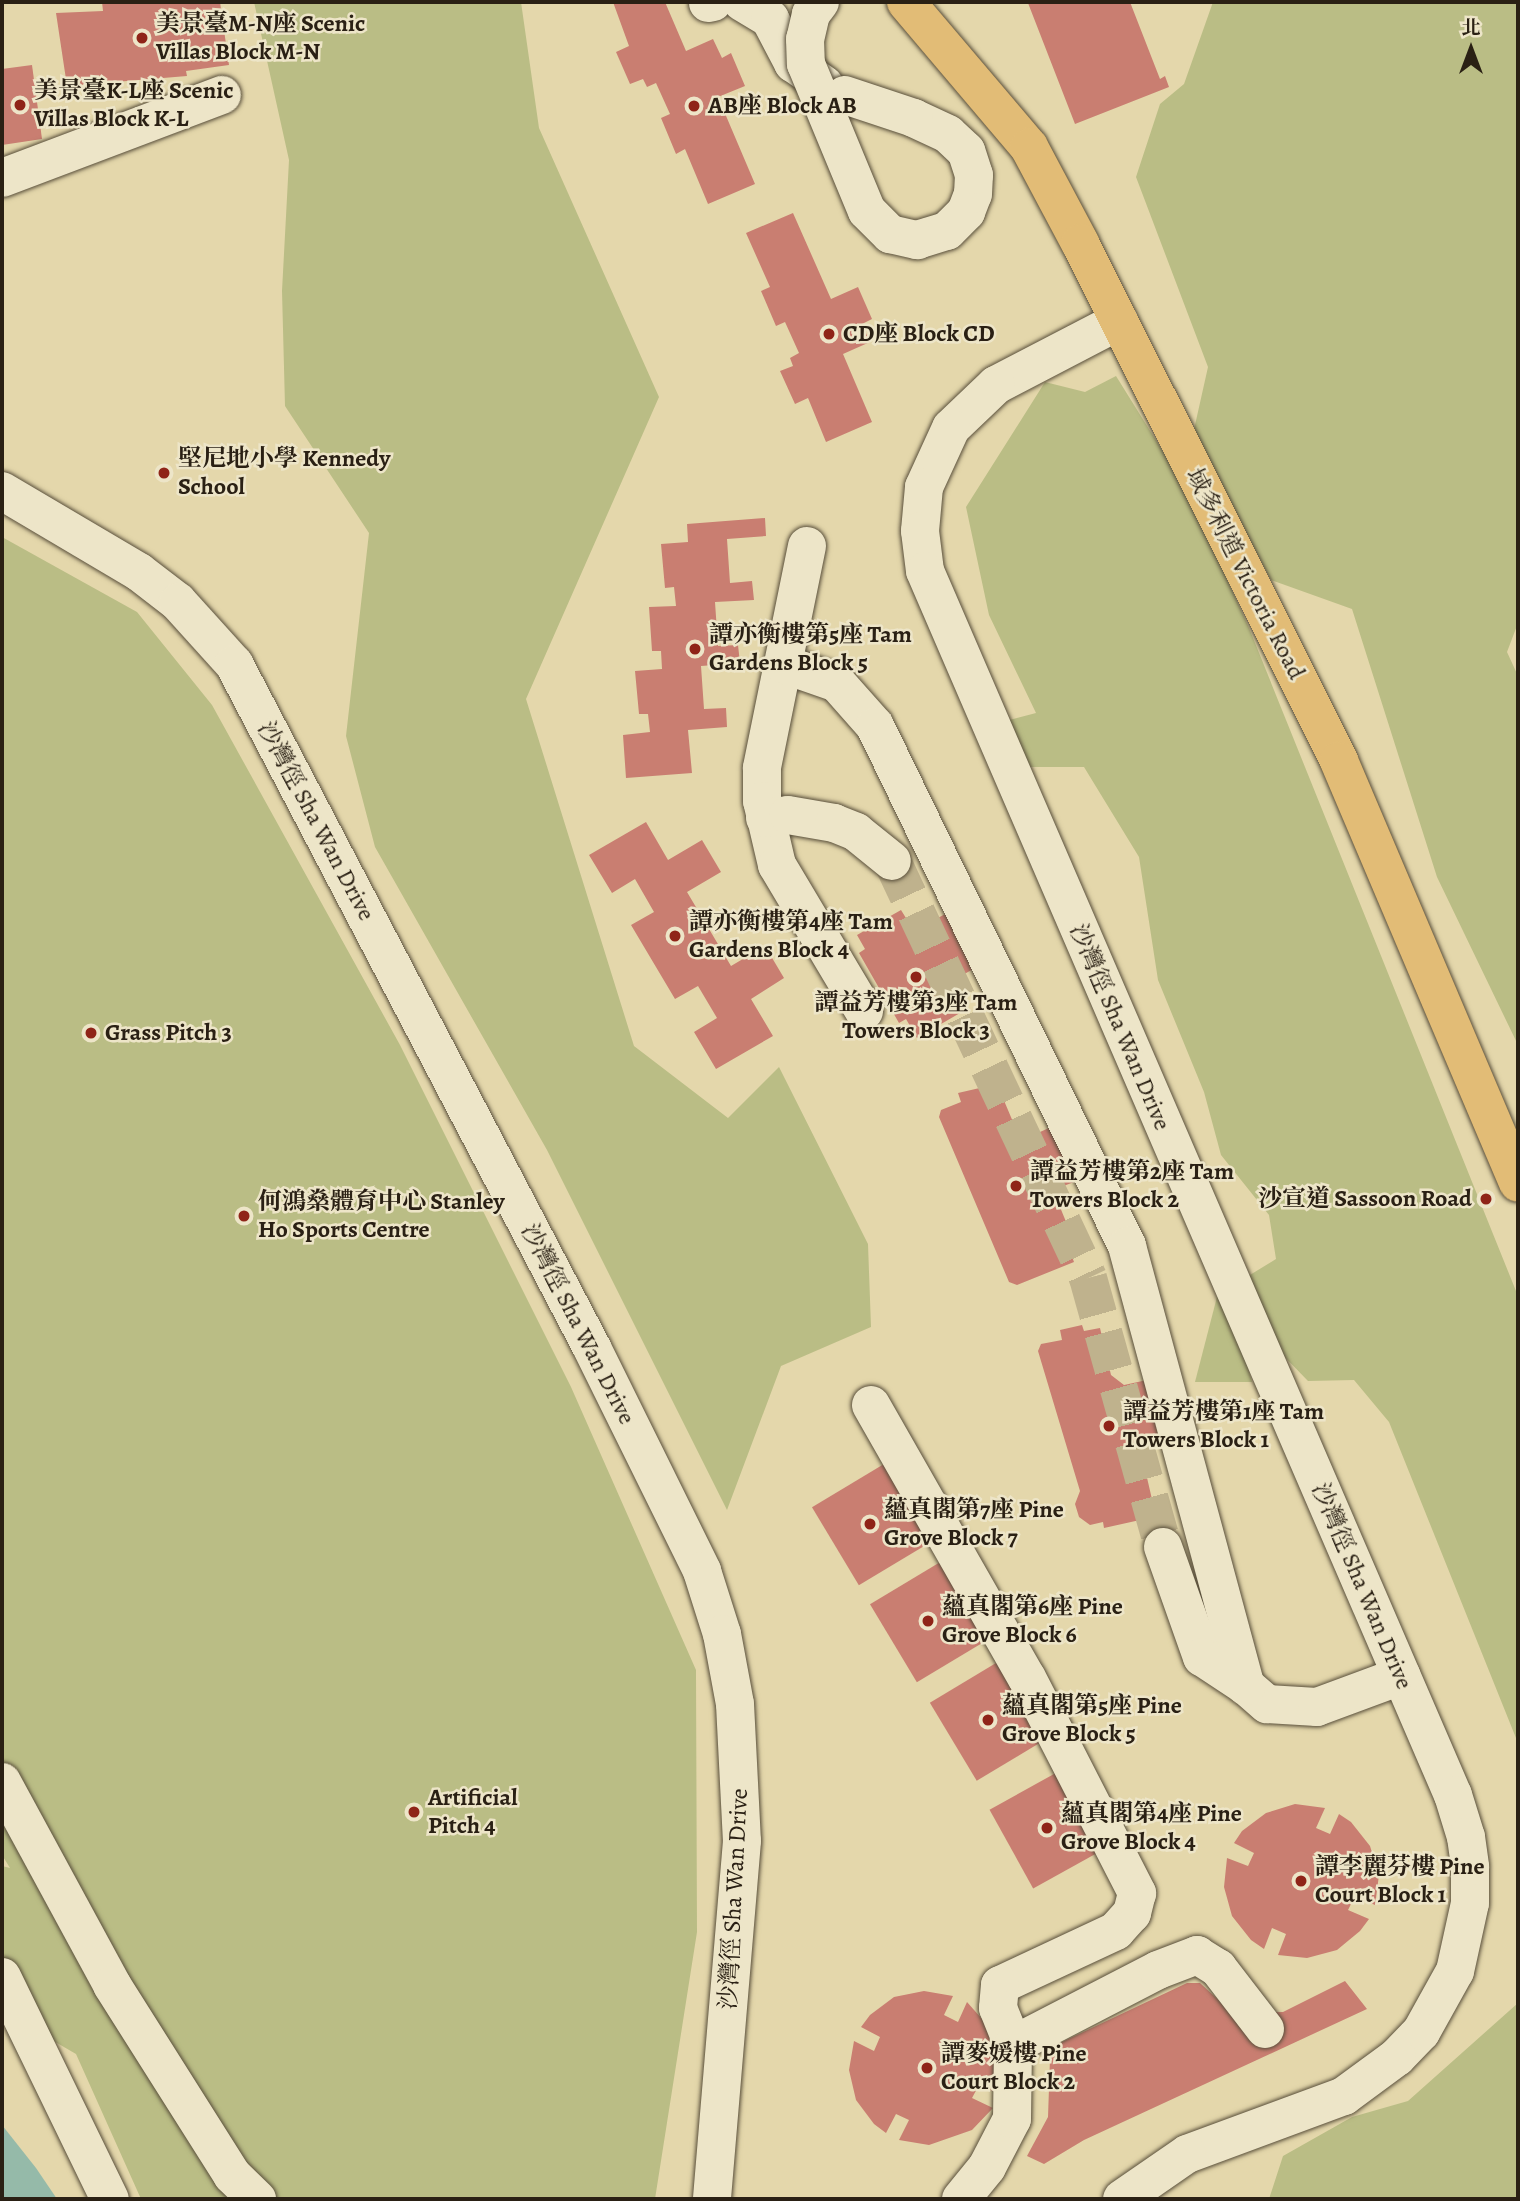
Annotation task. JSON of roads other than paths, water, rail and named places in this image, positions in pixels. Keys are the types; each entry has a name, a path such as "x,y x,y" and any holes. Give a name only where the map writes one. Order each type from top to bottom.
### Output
{"main road":[{"name":"域多利道 Victoria Road","path":"906,2 1030,147 1339,761 1518,1183"}],"street":[{"path":"742,2 771,19 793,63 845,95 914,118 948,134 966,151 974,175 973,194 966,212 947,231 917,240 890,234 867,211 806,64 808,27 820,2"},
{"path":"2,177 222,95"},
{"name":"沙灣徑 Sha Wan Drive","path":"1119,321 1015,372 978,398 951,428 924,487 920,531 925,571 1401,1676 1466,1837 1470,1903 1465,1939 1440,2003 1397,2057 1344,2096 1186,2154 1122,2199"},
{"name":"沙灣徑 Sha Wan Drive","path":"2,491 139,572 178,602 233,664 592,1348 702,1571 722,1634 735,1704 741,1817 735,1941 712,2199"},
{"path":"807,546 762,768 765,818 777,865 864,1011"},
{"path":"783,664 837,684 875,726 1127,1246 1246,1686"},
{"path":"765,818 788,815 834,823 856,832 892,861"},
{"path":"871,1405 1027,1678 1136,1893 1132,1913 1116,1931 1000,1985 998,2008 1013,2045 1012,2119 988,2167 961,2199"},
{"path":"1163,1547 1202,1657 1246,1686 1267,1704 1317,1707 1401,1676"},
{"path":"2,1782 111,1985 232,2175 257,2199"},
{"path":"1013,2045 1158,1970 1197,1955 1218,1968 1265,2029"},
{"path":"2,1977 110,2199"}],"tunnel":[{"path":"892,861 1088,1278 1163,1547"}],"place":[{"name":"美景臺M-N座 Scenic Villas Block M-N","path":"142,38"},
{"name":"美景臺K-L座 Scenic Villas Block K-L","path":"20,105"},
{"name":"AB座 Block AB","path":"694,106"},
{"name":"CD座 Block CD","path":"829,334"},
{"name":"堅尼地小學 Kennedy School","path":"164,473"},
{"name":"譚亦衡樓第5座 Tam Gardens Block 5","path":"695,649"},
{"name":"譚亦衡樓第4座 Tam Gardens Block 4","path":"675,936"},
{"name":"譚益芳樓第3座 Tam Towers Block 3","path":"916,977"},
{"name":"Grass Pitch 3","path":"91,1033"},
{"name":"譚益芳樓第2座 Tam Towers Block 2","path":"1016,1186"},
{"name":"沙宣道 Sassoon Road","path":"1486,1199"},
{"name":"何鴻燊體育中心 Stanley Ho Sports Centre","path":"244,1216"},
{"name":"譚益芳樓第1座 Tam Towers Block 1","path":"1109,1426"},
{"name":"蘊真閣第7座 Pine Grove Block 7","path":"870,1524"},
{"name":"蘊真閣第6座 Pine Grove Block 6","path":"928,1621"},
{"name":"蘊真閣第5座 Pine Grove Block 5","path":"988,1720"},
{"name":"Artificial Pitch 4","path":"414,1812"},
{"name":"蘊真閣第4座 Pine Grove Block 4","path":"1047,1828"},
{"name":"譚李麗芬樓 Pine Court Block 1","path":"1301,1881"},
{"name":"譚麥媛樓 Pine Court Block 2","path":"927,2068"}]}
